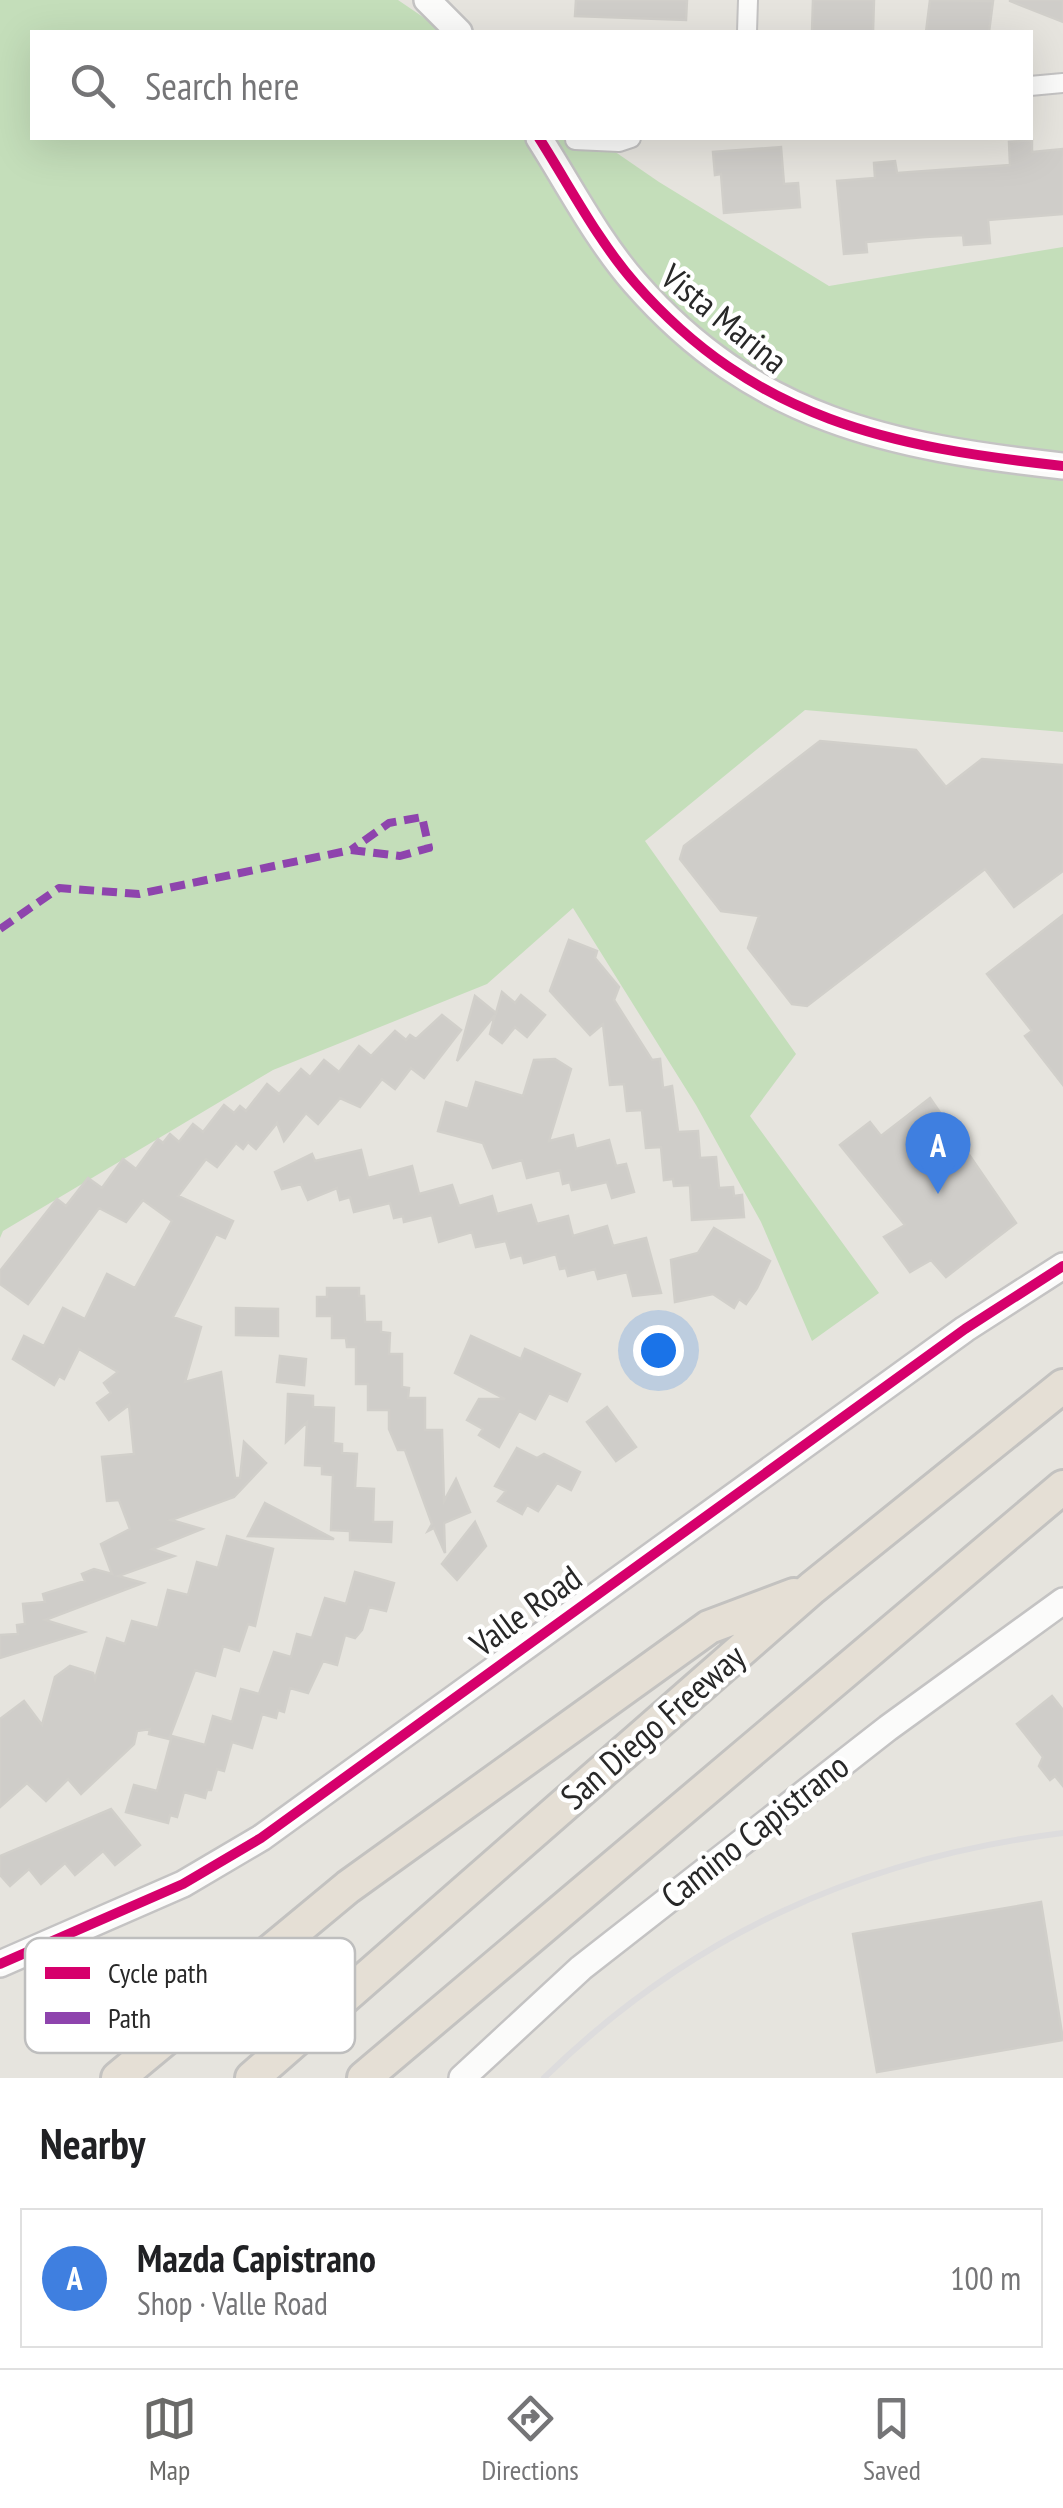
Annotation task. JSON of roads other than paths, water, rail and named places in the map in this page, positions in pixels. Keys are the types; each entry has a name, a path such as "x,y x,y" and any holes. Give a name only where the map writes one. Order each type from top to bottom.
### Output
{"highway":[{"name":"San Diego Freeway","path":"355,1988 812,1588 1063,1386"},
{"path":"364,2078 1063,1487"},
{"path":"287,1938 348,1887 709,1627 812,1588"},
{"path":"118,2078 148,2053"},
{"name":"San Diego Freeway","path":"252,2078 281,2053"}],"street":[{"path":"426,0 457,30"},
{"path":"747,30 748,0"},
{"path":"1033,86 1063,83"},
{"path":"544,146 571,140"},
{"path":"590,140 624,140"},
{"name":"Vista Marina","path":"544,146 633,281 677,326 786,402 918,448 1063,466"},
{"name":"Valle Road","path":"59,1938 183,1884 261,1838 966,1329 1063,1266"},
{"name":"Camino Capistrano","path":"462,2078 499,2039 596,1956 888,1728 1063,1601"},
{"name":"Valle Road","path":"0,1964 25,1953"}],"railway":[{"path":"544,2078 600,2027 658,1983 719,1944 782,1911 917,1862 1063,1833"}],"place":[{"name":"Mazda Capistrano","path":"938,1194"}]}
